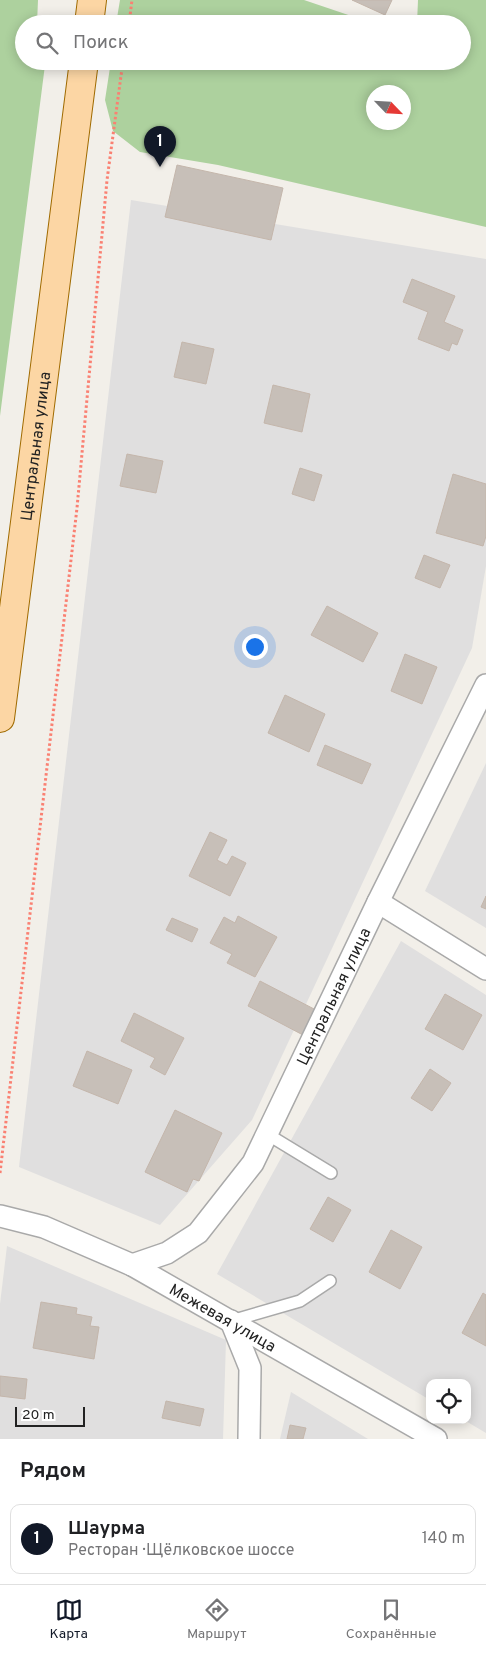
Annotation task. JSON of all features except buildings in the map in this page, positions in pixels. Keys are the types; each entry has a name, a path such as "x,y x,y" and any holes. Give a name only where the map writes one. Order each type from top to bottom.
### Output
{"main road":[{"path":"90,15 92,0"},
{"name":"Центральная улица","path":"0,718 83,70"}],"street":[{"name":"Центральная улица","path":"132,1265 167,1253 198,1233 253,1163 378,902 486,685"},
{"path":"378,902 486,969"},
{"name":"Межевая улица","path":"0,1216 44,1227 132,1265 436,1439"},
{"path":"232,1321 250,1368 249,1439"}],"lane":[{"path":"267,1134 331,1173"},
{"path":"232,1321 300,1301 330,1281"}],"path":[{"path":"130,15 132,0"},
{"path":"0,1173 77,508 107,180 122,70"}],"shaded area":[{"path":"131,200 486,259 486,566 472,648 252,1120 160,1225 19,1167"},
{"path":"486,763 486,928 425,891"},
{"path":"401,941 486,995 486,1433 471,1424 471,1379 426,1379 426,1398 217,1274"},
{"path":"7,1246 226,1340 223,1439 0,1439 0,1304"},
{"path":"291,1392 368,1439 280,1439"}],"green space":[{"path":"0,0 38,0 37,15 15,15 15,70 44,70 0,416"},
{"path":"120,0 304,0 348,15 118,15"},
{"path":"418,0 486,0 486,227 218,165 140,152 113,131 105,100 110,70 471,70 471,15 417,15"}],"place":[{"name":"Шаурма","path":"160,167"}]}
